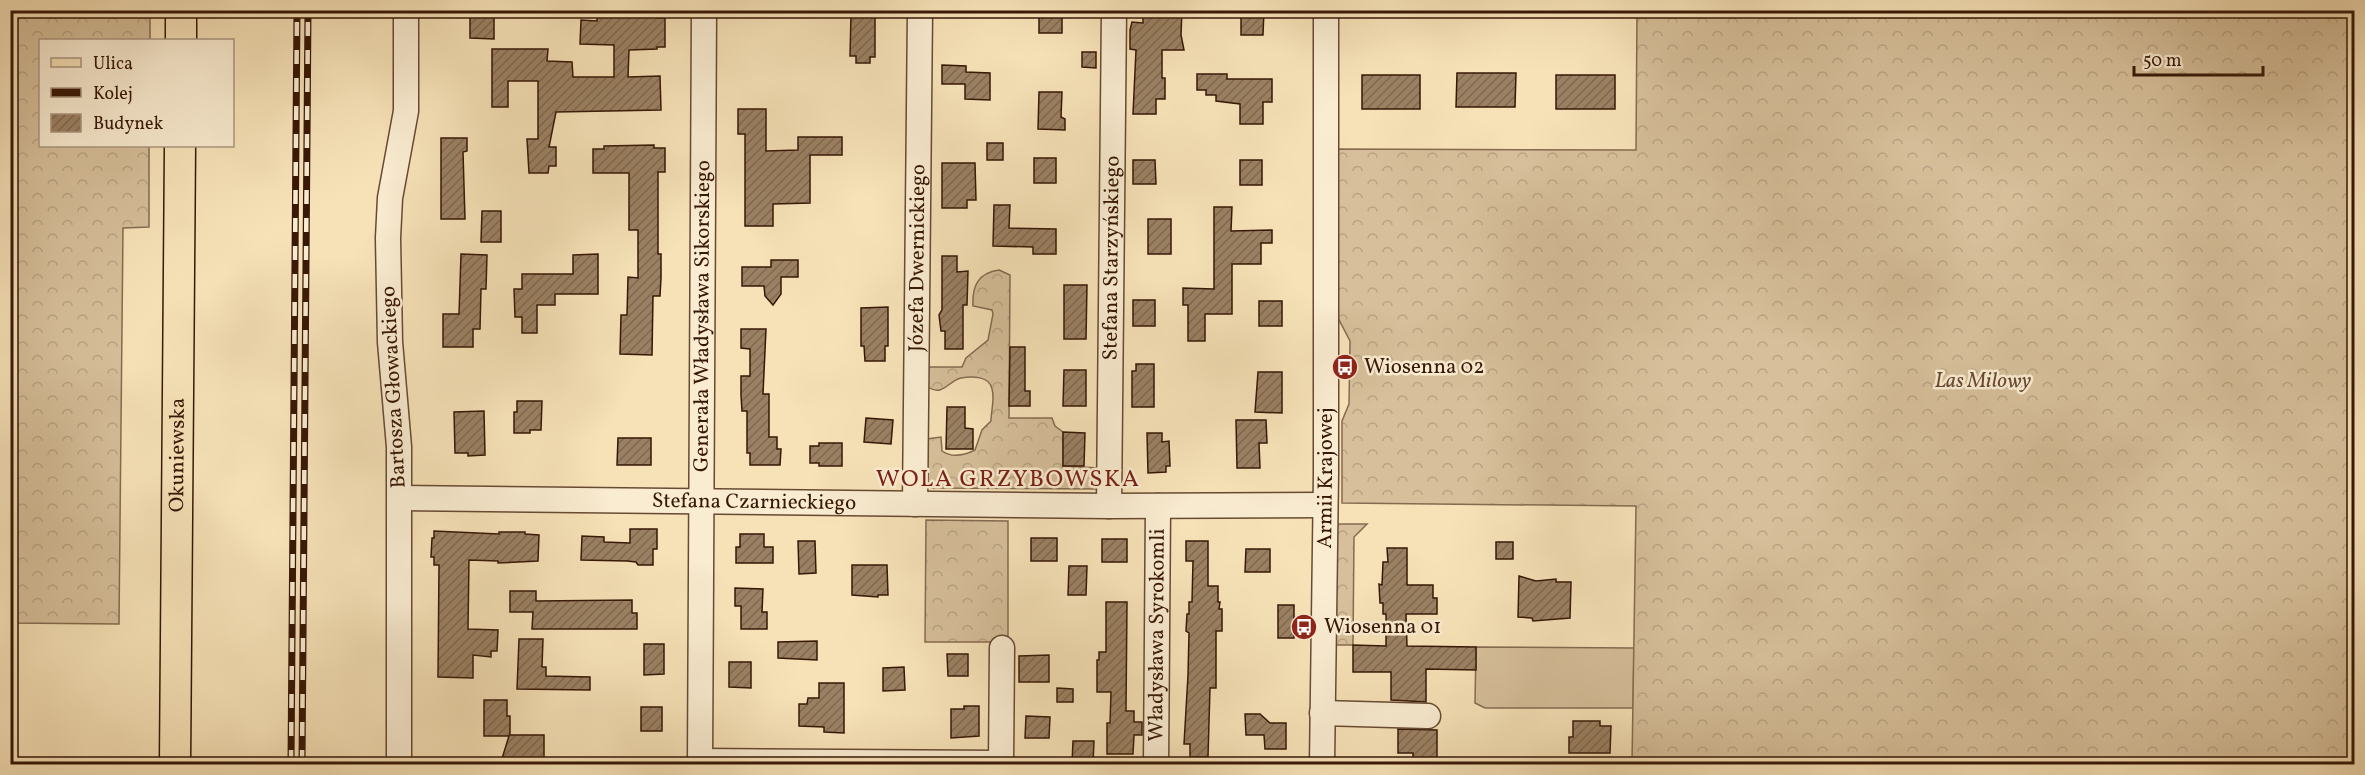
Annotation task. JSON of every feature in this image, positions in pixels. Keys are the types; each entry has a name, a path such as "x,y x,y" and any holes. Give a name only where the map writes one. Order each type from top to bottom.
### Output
{"main road":[{"path":"181,10 181,39"},
{"name":"Okuniewska","path":"175,765 180,147"}],"street":[{"name":"Bartosza Głowackiego","path":"399,765 399,447 390,342 388,238 390,198 406,111 406,10"},
{"name":"Generała Władysława Sikorskiego","path":"700,763 704,10"},
{"name":"Józefa Dwernickiego","path":"915,504 920,10"},
{"name":"Stefana Starzyńskiego","path":"1109,506 1114,10"},
{"name":"Armii Krajowej","path":"1322,765 1326,10"},
{"name":"Stefana Czarnieckiego","path":"400,498 1109,506 1324,505"},
{"name":"Władysława Syrokomli","path":"1156,765 1158,506"},
{"path":"700,763 1001,764 1002,648"},
{"path":"1322,712 1428,716"}],"green space":[{"path":"11,10 150,11 150,39 39,39 39,147 149,147 149,227 123,228 119,624 11,623"},
{"name":"Las Milowy","path":"1637,11 2354,11 2354,764 1632,764 1636,506 1342,503 1342,421 1349,404 1350,341 1337,316 1336,149 1636,150"},
{"path":"999,270 1010,275 1009,418 1052,418 1055,426 1063,432 1063,466 1099,468 1103,489 932,488 927,482 927,439 941,437 942,451 946,453 958,455 967,453 975,450 982,430 991,421 993,393 988,382 975,377 961,378 942,389 933,390 928,387 927,367 962,367 966,358 988,340 992,310 973,306 974,292 981,277"},
{"path":"926,520 1008,521 1008,642 925,642"},
{"path":"1339,524 1367,524 1354,537 1353,645 1335,645 1337,527"},
{"path":"1476,647 1634,648 1633,708 1485,708 1475,703"}],"building":[{"path":"1039,10 1062,10 1062,33 1039,33"},
{"path":"1150,10 1182,10 1181,35 1184,50 1162,50 1165,99 1156,99 1156,114 1133,114 1136,50 1130,49 1130,30 1132,22 1143,23 1143,17 1150,16"},
{"path":"1241,10 1264,10 1263,35 1241,35"},
{"path":"470,12 494,12 494,39 470,38"},
{"path":"851,15 875,15 875,57 870,57 870,63 856,63 856,56 850,56"},
{"path":"597,16 665,18 665,47 629,50 628,77 660,76 661,110 556,112 549,147 556,147 556,166 549,166 548,173 529,173 527,139 538,139 538,81 508,81 508,107 492,107 492,49 548,49 547,61 572,62 573,77 614,77 614,45 580,44 581,20 597,21"},
{"path":"1082,52 1096,52 1096,68 1082,67"},
{"path":"942,65 966,66 966,72 990,73 990,100 965,99 965,84 942,84"},
{"path":"1457,73 1516,73 1515,107 1456,107"},
{"path":"1197,74 1227,74 1227,79 1272,79 1272,102 1263,102 1263,124 1240,124 1240,104 1216,101 1216,95 1206,95 1206,90 1197,90"},
{"path":"1362,75 1420,75 1420,109 1362,109"},
{"path":"1556,75 1615,75 1615,109 1556,109"},
{"path":"1039,92 1062,92 1061,117 1065,119 1065,130 1038,129"},
{"path":"738,109 766,109 766,151 798,150 798,137 842,137 842,155 810,155 810,203 773,204 773,226 745,226 745,134 738,134"},
{"path":"441,138 467,138 467,151 463,152 465,219 441,219"},
{"path":"987,143 1003,143 1003,160 987,160"},
{"path":"654,145 654,148 665,148 665,172 658,172 658,254 661,254 661,278 660,296 653,296 652,355 620,354 621,315 627,315 628,277 638,278 638,230 629,230 629,173 593,173 593,149 604,149 604,146"},
{"path":"1034,158 1056,158 1056,183 1034,183"},
{"path":"1133,160 1155,160 1156,184 1133,184"},
{"path":"1240,160 1262,160 1262,185 1240,185"},
{"path":"942,163 975,163 976,200 967,200 967,208 942,208"},
{"path":"994,205 1010,205 1009,228 1056,229 1056,254 1033,254 1033,247 993,246"},
{"path":"1214,207 1232,207 1231,231 1272,230 1272,243 1261,243 1261,264 1232,264 1232,314 1205,314 1205,341 1188,341 1188,305 1183,305 1183,288 1214,289"},
{"path":"482,211 501,211 501,242 481,242"},
{"path":"1148,219 1171,219 1171,254 1148,254"},
{"path":"461,254 487,255 486,289 481,289 480,329 473,329 473,347 443,347 443,314 459,314"},
{"path":"598,254 598,294 555,294 555,305 537,305 537,333 522,333 522,317 515,317 514,289 522,289 522,274 573,274 573,255"},
{"path":"942,256 957,256 957,272 968,271 967,305 963,305 963,349 945,349 945,331 941,331 939,315 942,310"},
{"path":"771,260 798,260 798,277 781,277 781,294 773,305 765,296 764,286 742,286 742,267 771,267"},
{"path":"1064,285 1087,285 1086,339 1064,339"},
{"path":"1133,300 1155,300 1155,326 1133,326"},
{"path":"1259,301 1282,301 1282,326 1259,326"},
{"path":"888,307 888,346 885,346 885,361 865,361 864,346 861,346 861,308"},
{"path":"741,329 766,329 763,394 769,394 769,437 777,437 777,449 781,449 780,465 750,465 750,453 747,453 747,411 742,411 741,376 750,376 750,349 741,348"},
{"path":"1010,347 1025,347 1025,391 1030,391 1030,406 1009,406"},
{"path":"1136,364 1154,364 1154,407 1132,407 1132,371 1136,371"},
{"path":"1064,370 1086,370 1086,406 1063,406"},
{"path":"1258,372 1282,372 1282,413 1255,412"},
{"path":"517,401 542,401 541,430 514,433 514,412 517,412"},
{"path":"947,407 965,407 965,428 973,429 973,449 946,449"},
{"path":"484,411 485,455 468,456 468,453 455,453 454,412"},
{"path":"866,418 893,420 891,444 864,442"},
{"path":"1236,420 1266,420 1267,443 1259,443 1260,468 1237,468"},
{"path":"1063,432 1085,433 1084,466 1063,466"},
{"path":"1147,433 1162,433 1162,442 1169,441 1170,466 1166,466 1166,472 1148,473"},
{"path":"618,438 651,438 651,465 617,465"},
{"path":"819,443 842,443 842,466 819,466 819,463 810,463 810,446 819,446"},
{"path":"630,529 657,529 657,549 653,549 653,565 638,565 636,562 627,561 581,560 582,536 604,537 604,542 630,543"},
{"path":"434,531 499,534 499,532 525,532 525,534 539,535 538,561 498,563 498,561 469,560 468,629 498,630 497,651 491,651 491,657 473,655 473,678 438,677 439,565 434,565 434,557 431,557"},
{"path":"740,534 764,534 764,547 773,547 773,563 736,563 736,547 740,547"},
{"path":"1031,538 1057,538 1057,561 1031,561"},
{"path":"1102,539 1127,539 1127,562 1102,562"},
{"path":"798,541 815,541 816,573 799,574"},
{"path":"1186,541 1208,541 1208,586 1218,586 1219,609 1222,609 1222,631 1216,631 1216,688 1210,688 1208,757 1190,757 1190,744 1184,744 1189,633 1186,631 1189,602 1192,602 1193,561 1186,561"},
{"path":"1496,542 1513,542 1513,559 1496,559"},
{"path":"1387,548 1407,548 1407,585 1433,585 1433,598 1437,598 1437,614 1406,614 1407,646 1476,647 1476,670 1426,669 1426,702 1391,700 1391,672 1353,672 1353,645 1386,646 1386,614 1383,614 1383,603 1380,603 1379,584 1382,585 1383,562 1388,562"},
{"path":"1246,549 1270,549 1270,572 1245,572"},
{"path":"852,565 887,565 888,595 878,595 878,597 852,595"},
{"path":"1069,566 1087,566 1086,595 1068,595"},
{"path":"1519,576 1536,581 1556,579 1556,582 1571,582 1570,618 1533,621 1532,618 1518,617"},
{"path":"735,588 763,589 762,612 767,612 767,629 741,629 741,606 735,606"},
{"path":"510,591 536,591 536,601 632,600 632,613 637,613 637,629 532,629 533,612 510,612"},
{"path":"1106,602 1127,602 1126,711 1134,711 1134,722 1142,722 1142,735 1134,735 1133,754 1107,754 1107,723 1110,723 1111,692 1097,692 1097,660 1099,660 1099,652 1106,652"},
{"path":"1278,605 1294,605 1294,638 1278,638"},
{"path":"519,639 543,639 542,667 546,667 546,676 590,677 590,690 517,689"},
{"path":"817,641 817,660 778,658 778,642"},
{"path":"644,644 664,644 664,674 644,675"},
{"path":"947,654 968,654 968,676 948,676"},
{"path":"1049,655 1049,682 1019,682 1019,656"},
{"path":"729,662 751,662 751,688 729,687"},
{"path":"904,667 905,690 883,691 883,668"},
{"path":"819,683 844,683 844,733 824,732 824,727 799,726 799,704 807,704 808,698 819,698"},
{"path":"1057,688 1073,689 1073,702 1057,702"},
{"path":"484,700 507,700 510,735 544,735 544,765 500,765 509,736 484,736"},
{"path":"964,706 979,706 979,736 951,738 951,709 964,709"},
{"path":"641,707 662,707 662,731 641,731"},
{"path":"1245,714 1260,714 1270,723 1286,723 1286,749 1265,749 1264,735 1246,735"},
{"path":"1026,716 1050,717 1049,738 1025,738"},
{"path":"1573,721 1600,721 1600,726 1611,726 1610,753 1569,753 1569,737 1573,737"},
{"path":"1398,729 1437,730 1437,760 1413,759 1413,753 1398,753"},
{"path":"1073,741 1094,741 1093,764 1072,764"}],"railway":[{"path":"291,764 297,10"},
{"path":"302,764 308,10"}],"place":[{"name":"Wiosenna 02","path":"1345,367"},
{"name":"Wiosenna 01","path":"1304,627"}],"district":[{"name":"WOLA GRZYBOWSKA","path":"1008,480"}]}
